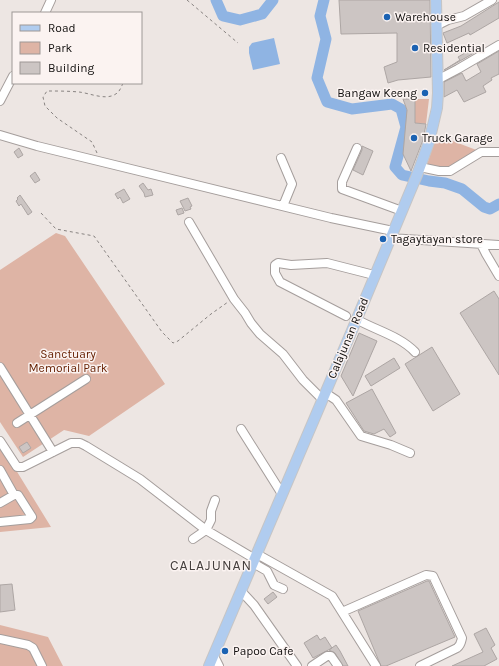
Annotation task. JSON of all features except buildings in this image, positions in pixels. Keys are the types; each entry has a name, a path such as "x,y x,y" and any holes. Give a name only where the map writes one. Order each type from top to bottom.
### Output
{"main road":[{"name":"Calajunan Road","path":"210,666 418,171 434,123 437,108 439,79 436,0"}],"street":[{"path":"45,12 51,0"},
{"path":"436,26 448,20 464,16 492,0"},
{"path":"439,79 475,63 499,44"},
{"path":"0,101 12,78"},
{"path":"0,135 392,234 499,245"},
{"path":"357,148 342,182 342,189 402,211"},
{"path":"418,171 450,171 481,152 499,152"},
{"path":"281,158 292,184 283,206"},
{"path":"189,222 234,299 260,334 283,354 303,380 323,397 330,396 336,400 361,436 410,454"},
{"path":"482,244 499,276"},
{"path":"346,316 280,282 275,273 275,265 278,263 291,265 327,264 374,275"},
{"path":"356,319 398,340 416,352"},
{"path":"0,368 52,452"},
{"path":"17,423 86,379"},
{"path":"241,429 282,494"},
{"path":"0,441 17,467 23,467 71,443 80,443 86,446 140,479 206,530 255,559 332,596 376,666"},
{"path":"0,470 3,480 14,495"},
{"path":"0,503 18,494 32,518 0,522"},
{"path":"193,539 206,530 211,520 211,511 215,500"},
{"path":"255,559 269,572 274,585 283,589"},
{"path":"342,612 426,575 433,576 462,638 460,646 420,666"},
{"path":"241,591 254,605 297,666"},
{"path":"0,639 28,645 33,648 42,666"},
{"path":"214,656 219,666"},
{"path":"312,666 327,656 331,656 338,666"}],"path":[{"path":"187,0 238,43"},
{"path":"100,161 92,142 57,118 45,106 43,97 47,91 58,90 108,97 119,92 123,84"},
{"path":"41,213 56,229 94,236 162,332 173,343 178,341 211,314 234,299"}],"green space":[{"path":"415,99 429,99 426,124 415,123"},
{"path":"437,135 479,151 449,170 426,167"},
{"name":"Sanctuary Memorial Park","path":"56,233 65,236 165,384 89,436 64,430 23,457 0,422 0,270"},
{"path":"0,444 51,527 0,532"},
{"path":"0,625 48,637 63,666 0,666"}],"water":[{"path":"274,38 280,64 253,70 249,47 252,43"}],"waterway":[{"path":"216,0 223,16 240,20 262,14 273,0"},
{"path":"324,0 320,16 326,39 317,78 327,102 352,109 392,104 401,109 406,127 395,167 402,175 445,183 462,189 484,207 490,209 499,204"}],"place":[{"name":"Warehouse","path":"387,17"},
{"name":"Residential","path":"415,48"},
{"name":"Bangaw Keeng","path":"425,93"},
{"name":"Truck Garage","path":"414,138"},
{"name":"Tagaytayan store","path":"383,239"},
{"name":"Papoo Cafe","path":"225,651"}],"district":[{"name":"CALAJUNAN","path":"211,565"}]}
